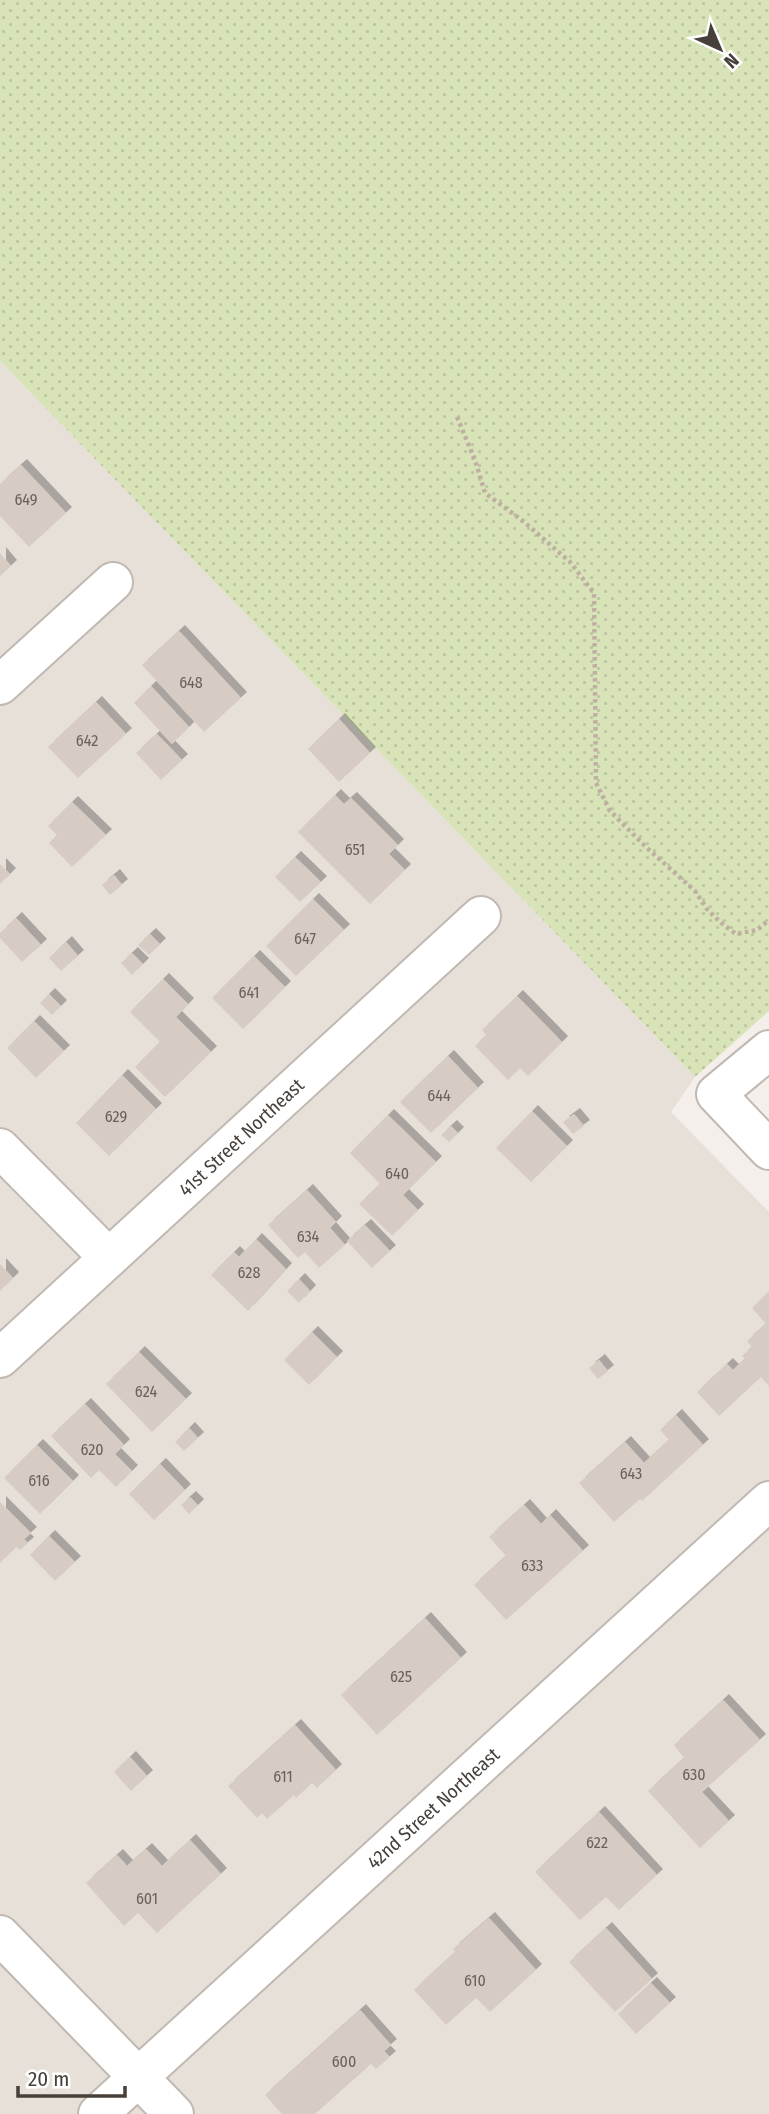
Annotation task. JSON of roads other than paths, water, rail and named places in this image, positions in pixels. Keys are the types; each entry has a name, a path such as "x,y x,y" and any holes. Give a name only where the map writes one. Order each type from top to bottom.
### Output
{"street":[{"path":"0,685 113,582"},
{"name":"41st Street Northeast","path":"0,1358 481,916"},
{"path":"769,1050 716,1094 769,1150"},
{"path":"0,1148 109,1258"},
{"name":"42nd Street Northeast","path":"98,2114 769,1502"},
{"path":"0,1935 174,2114"}]}
